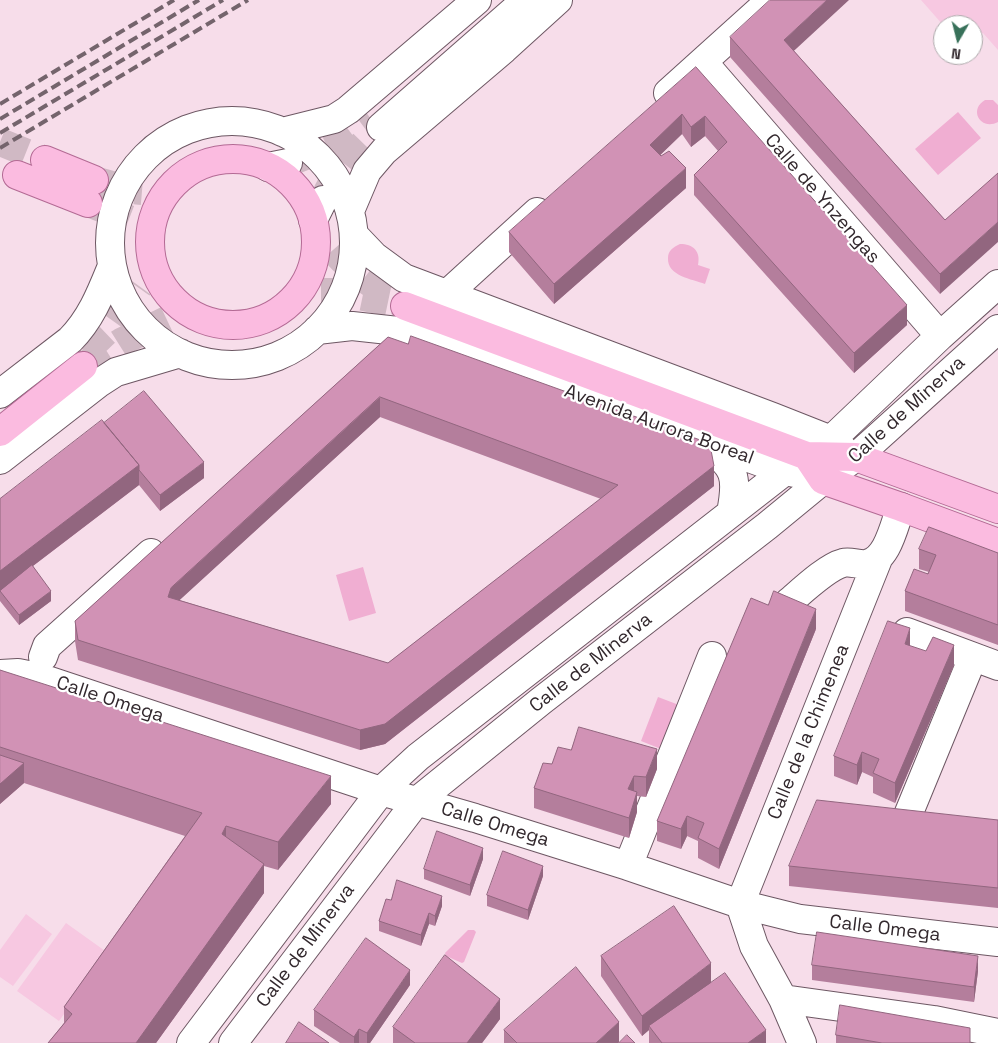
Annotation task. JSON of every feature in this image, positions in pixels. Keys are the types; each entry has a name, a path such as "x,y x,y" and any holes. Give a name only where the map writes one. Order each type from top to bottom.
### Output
{"main road":[{"path":"17,175 91,191 45,160"},
{"path":"129,219 151,248 160,282 182,307 180,317 236,325 247,324 268,317 293,300 305,284 316,254 331,225 307,204 284,176 278,165 242,160 215,161 190,171 170,189 156,210 151,248 139,286"},
{"path":"142,191 155,192 170,189"},
{"path":"293,300 321,292"},
{"path":"406,306 796,463 824,480 998,544"},
{"path":"0,419 81,362 0,432"},
{"path":"796,463 856,458 998,509"}],"street":[{"path":"282,132 334,119 348,110 477,0"},
{"path":"510,0 376,123 526,0"},
{"path":"331,225 367,171 384,151 558,0"},
{"path":"650,110 771,0"},
{"name":"Calle de Ynzengas","path":"703,62 940,336"},
{"path":"227,122 260,125 282,132 300,142 320,159 340,187 331,225 353,261 346,286 334,311 317,330 292,349 263,361 248,364 216,364 201,361 180,353 154,336 137,320 120,291 112,266 110,235 116,204 131,175 140,163 162,143 189,129 203,125 227,122"},
{"path":"447,294 555,196"},
{"path":"331,225 404,278 831,440 856,458"},
{"path":"0,394 70,340 80,330 92,314 112,266"},
{"name":"Calle de Minerva","path":"191,1043 381,790 418,757 731,513 796,463 831,440 940,336 998,284"},
{"name":"Avenida Aurora Boreal","path":"317,330 352,326 398,331 688,435 796,463"},
{"name":"Calle de Minerva","path":"233,1043 416,802 824,480 856,458 998,329"},
{"path":"0,460 99,383 116,372 180,353"},
{"path":"688,435 720,456 734,475 736,490 731,513"},
{"name":"Calle de la Chimenea","path":"740,904 878,559 886,546 901,507"},
{"path":"43,658 47,646 169,538"},
{"path":"789,602 834,567 844,562 865,564 878,559"},
{"path":"907,632 986,662 908,815"},
{"path":"628,866 712,656"},
{"name":"Calle Omega","path":"0,674 18,673 38,677 416,802 476,818 740,904 800,919 998,942"},
{"path":"879,812 935,818"},
{"path":"740,904 754,946 783,1000 802,1043"},
{"path":"783,1000 934,1020 998,1033"}],"shaded area":[{"path":"921,0 998,0 998,50 983,33 983,15 934,15"},
{"path":"985,100 993,100 998,105 998,122 986,124 979,118 977,109"},
{"path":"958,112 981,138 938,175 915,149"},
{"path":"680,244 689,245 695,249 699,260 698,265 710,269 705,284 681,276 672,269 669,264 669,253"},
{"path":"363,567 376,613 349,621 336,575"},
{"path":"658,697 679,705 661,749 641,741"},
{"path":"26,914 52,934 13,986 0,977 0,950"},
{"path":"66,923 108,953 59,1021 17,991"},
{"path":"468,930 476,932 464,962 462,963 446,956 445,953"}],"building":[{"path":"770,0 827,0 784,40 945,220 998,173 998,222 940,274 730,37"},
{"path":"696,67 907,305 854,353 694,175 727,142 705,116 691,127 682,114 650,145 661,156 669,151 686,168 554,284 509,232"},
{"path":"411,336 703,441 711,450 714,466 385,724 360,730 78,640 75,621 388,337 408,344","holes":["380,397 618,485 388,663 168,597 171,588"]},
{"path":"144,391 204,462 160,495 139,470 139,465 104,423"},
{"path":"102,420 139,465 0,571 0,499"},
{"path":"929,527 998,553 998,625 905,591 914,569 928,574 936,555 919,549"},
{"path":"32,565 51,591 19,615 0,591"},
{"path":"774,591 816,609 719,849 698,838 704,823 687,816 681,829 657,821 751,598 768,605"},
{"path":"888,621 910,628 905,644 926,651 933,637 954,645 895,783 873,773 879,759 862,752 857,765 834,756"},
{"path":"0,670 331,776 278,842 226,826 222,834 264,864 136,1043 48,1043 72,1014 64,1007 202,813 0,747"},
{"path":"579,727 657,749 646,777 634,776 628,789 637,792 629,818 534,788 543,763 552,764 558,747 571,750"},
{"path":"0,755 24,763 0,784"},
{"path":"817,800 998,820 998,888 789,866"},
{"path":"437,831 483,848 470,885 424,869"},
{"path":"503,851 543,866 528,910 487,895"},
{"path":"397,880 442,896 435,916 429,913 421,935 379,921 386,899 391,900"},
{"path":"674,906 711,963 642,1016 601,956"},
{"path":"817,932 978,956 974,987 812,965"},
{"path":"366,938 410,970 367,1033 359,1029 354,1037 314,1010"},
{"path":"445,955 500,999 467,1043 415,1043 393,1027"},
{"path":"576,967 619,1022 596,1043 517,1043 504,1030"},
{"path":"725,973 766,1030 748,1043 662,1043 649,1026"},
{"path":"840,1005 970,1028 970,1043 882,1043 836,1035"},
{"path":"299,1022 329,1043 286,1043"},
{"path":"627,1035 635,1043 619,1043"}],"tunnel":[{"path":"288,163 328,147 348,136 371,119"},
{"path":"323,200 346,163 376,131"},
{"path":"0,142 45,160"},
{"path":"94,180 130,190 142,191"},
{"path":"88,203 129,219"},
{"path":"333,250 358,274 405,306"},
{"path":"85,352 106,332 139,286"},
{"path":"321,292 340,292 388,302"},
{"path":"83,366 121,342 167,320"}],"railway":[{"path":"0,104 174,0"},
{"path":"0,119 199,0"},
{"path":"0,133 223,0"},
{"path":"0,148 248,0"}]}
